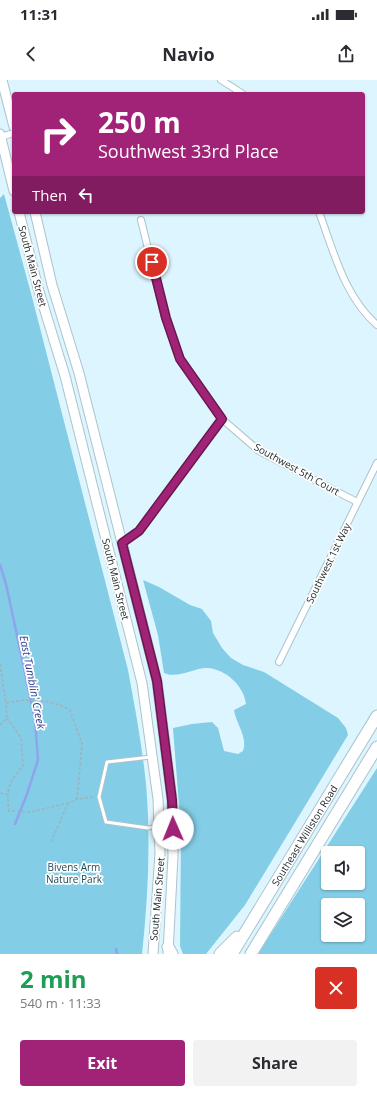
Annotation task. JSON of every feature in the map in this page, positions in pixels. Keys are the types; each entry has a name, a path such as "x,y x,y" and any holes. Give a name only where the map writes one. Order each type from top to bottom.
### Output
{"highway":[{"name":"Southeast Williston Road","path":"232,954 377,716"},
{"name":"Southeast Williston Road","path":"251,954 377,747"},
{"path":"220,954 251,922"}],"main road":[{"path":"2,80 12,119"},
{"path":"0,136 12,183"},
{"name":"South Main Street","path":"20,214 38,288 65,376 140,675 146,708 158,799 160,853 153,954"},
{"name":"South Main Street","path":"34,214 52,284 81,380 157,681 172,815 173,856 170,952"},
{"path":"108,547 122,543"},
{"path":"146,708 160,705"},
{"path":"159,826 172,815"}],"street":[{"path":"221,80 240,92"},
{"path":"0,136 12,133"},
{"path":"320,214 346,286 366,316 377,325"},
{"name":"Southwest 5th Court","path":"141,220 166,318 180,359 222,419 259,451 357,502"},
{"path":"122,543 139,531 222,419"},
{"name":"Southwest 1st Way","path":"279,662 377,463"}],"lane":[{"path":"153,757 107,762 99,797 106,822 148,828 159,826"}],"path":[{"path":"0,664 7,718 21,738 23,766 11,780 7,794 9,811 31,812 68,804 77,799 99,797"},
{"path":"6,703 17,700 49,701 57,703 70,710 82,744 77,799"},
{"path":"0,725 7,718"},
{"path":"0,793 7,794"},
{"path":"51,842 68,804"}],"green space":[{"name":"Bivens Arm Nature Park","path":"4,194 128,670 140,741 148,805 149,848 146,912 142,954 0,954 0,198"},
{"path":"143,580 159,587 190,605 202,609 211,621 213,633 222,648 231,658 243,665 264,672 338,718 346,728 348,735 245,905 206,954 183,954 180,946 181,831 173,728 212,722 218,728 224,751 238,754 243,751 244,741 234,710 246,704 245,697 238,685 233,680 227,675 214,669 202,668 175,675 164,673 158,635"},
{"path":"377,768 377,954 258,954 321,856 321,890 365,890 365,846 327,846"}],"waterway":[{"name":"East Tumblin' Creek","path":"0,565 6,584 35,719 38,760 15,824"},
{"name":"East Tumblin' Creek","path":"116,949 117,954"}],"route":[{"path":"152,262 166,318 180,359 222,419 139,531 122,543 157,681 167,753 172,800 173,829"}]}
